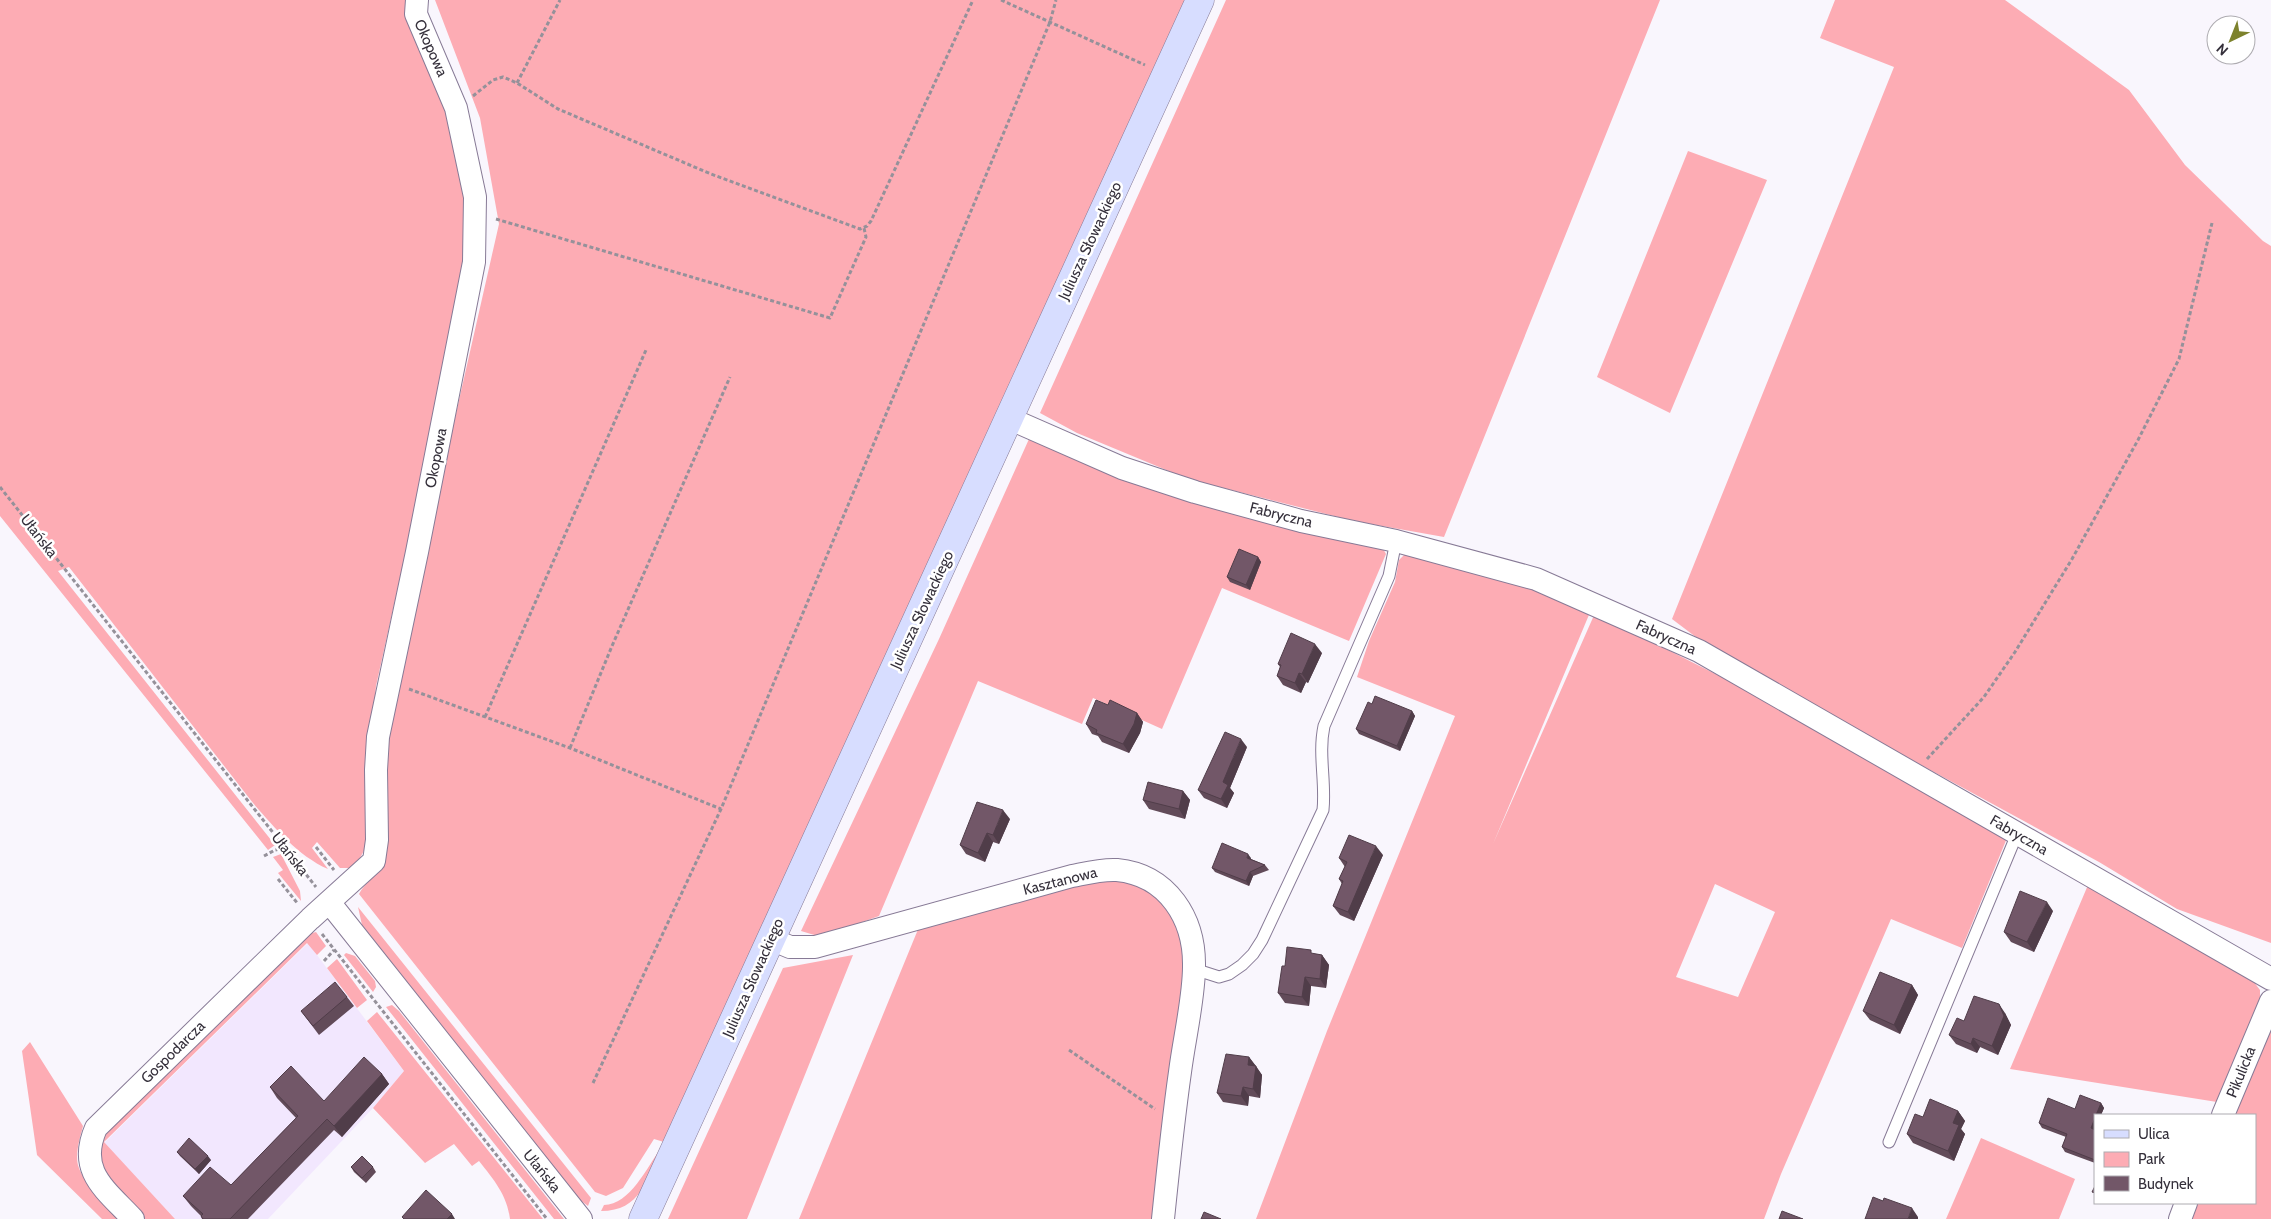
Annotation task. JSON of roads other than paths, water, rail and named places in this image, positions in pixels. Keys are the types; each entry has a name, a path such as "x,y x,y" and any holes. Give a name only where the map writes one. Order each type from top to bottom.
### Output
{"street":[{"name":"Okopowa","path":"329,902 374,861 377,840 376,770 378,737 387,687 417,552 472,272 475,197 456,108 416,14 417,0"},
{"name":"Juliusza Słowackiego","path":"643,1219 1200,0"},
{"name":"Fabryczna","path":"1008,418 1122,468 1195,492 1301,521 1396,541 1536,579 1700,651 2271,979"},
{"name":"Kasztanowa","path":"771,939 790,947 815,947 1072,876 1100,870 1129,872 1154,883 1175,901 1182,912 1190,933 1194,969 1163,1219"},
{"name":"Gospodarcza","path":"133,1219 97,1178 89,1164 88,1144 96,1128 329,902"},
{"name":"Ułańska","path":"329,902 581,1219"},
{"name":"Pikulicka","path":"2223,1114 2271,1001"},
{"path":"2180,1219 2186,1204"}],"lane":[{"path":"1194,969 1219,977 1230,974 1253,954 1266,932 1323,810 1324,796 1320,742 1324,726 1389,576 1396,541"},
{"path":"1888,1142 2017,834"}]}
